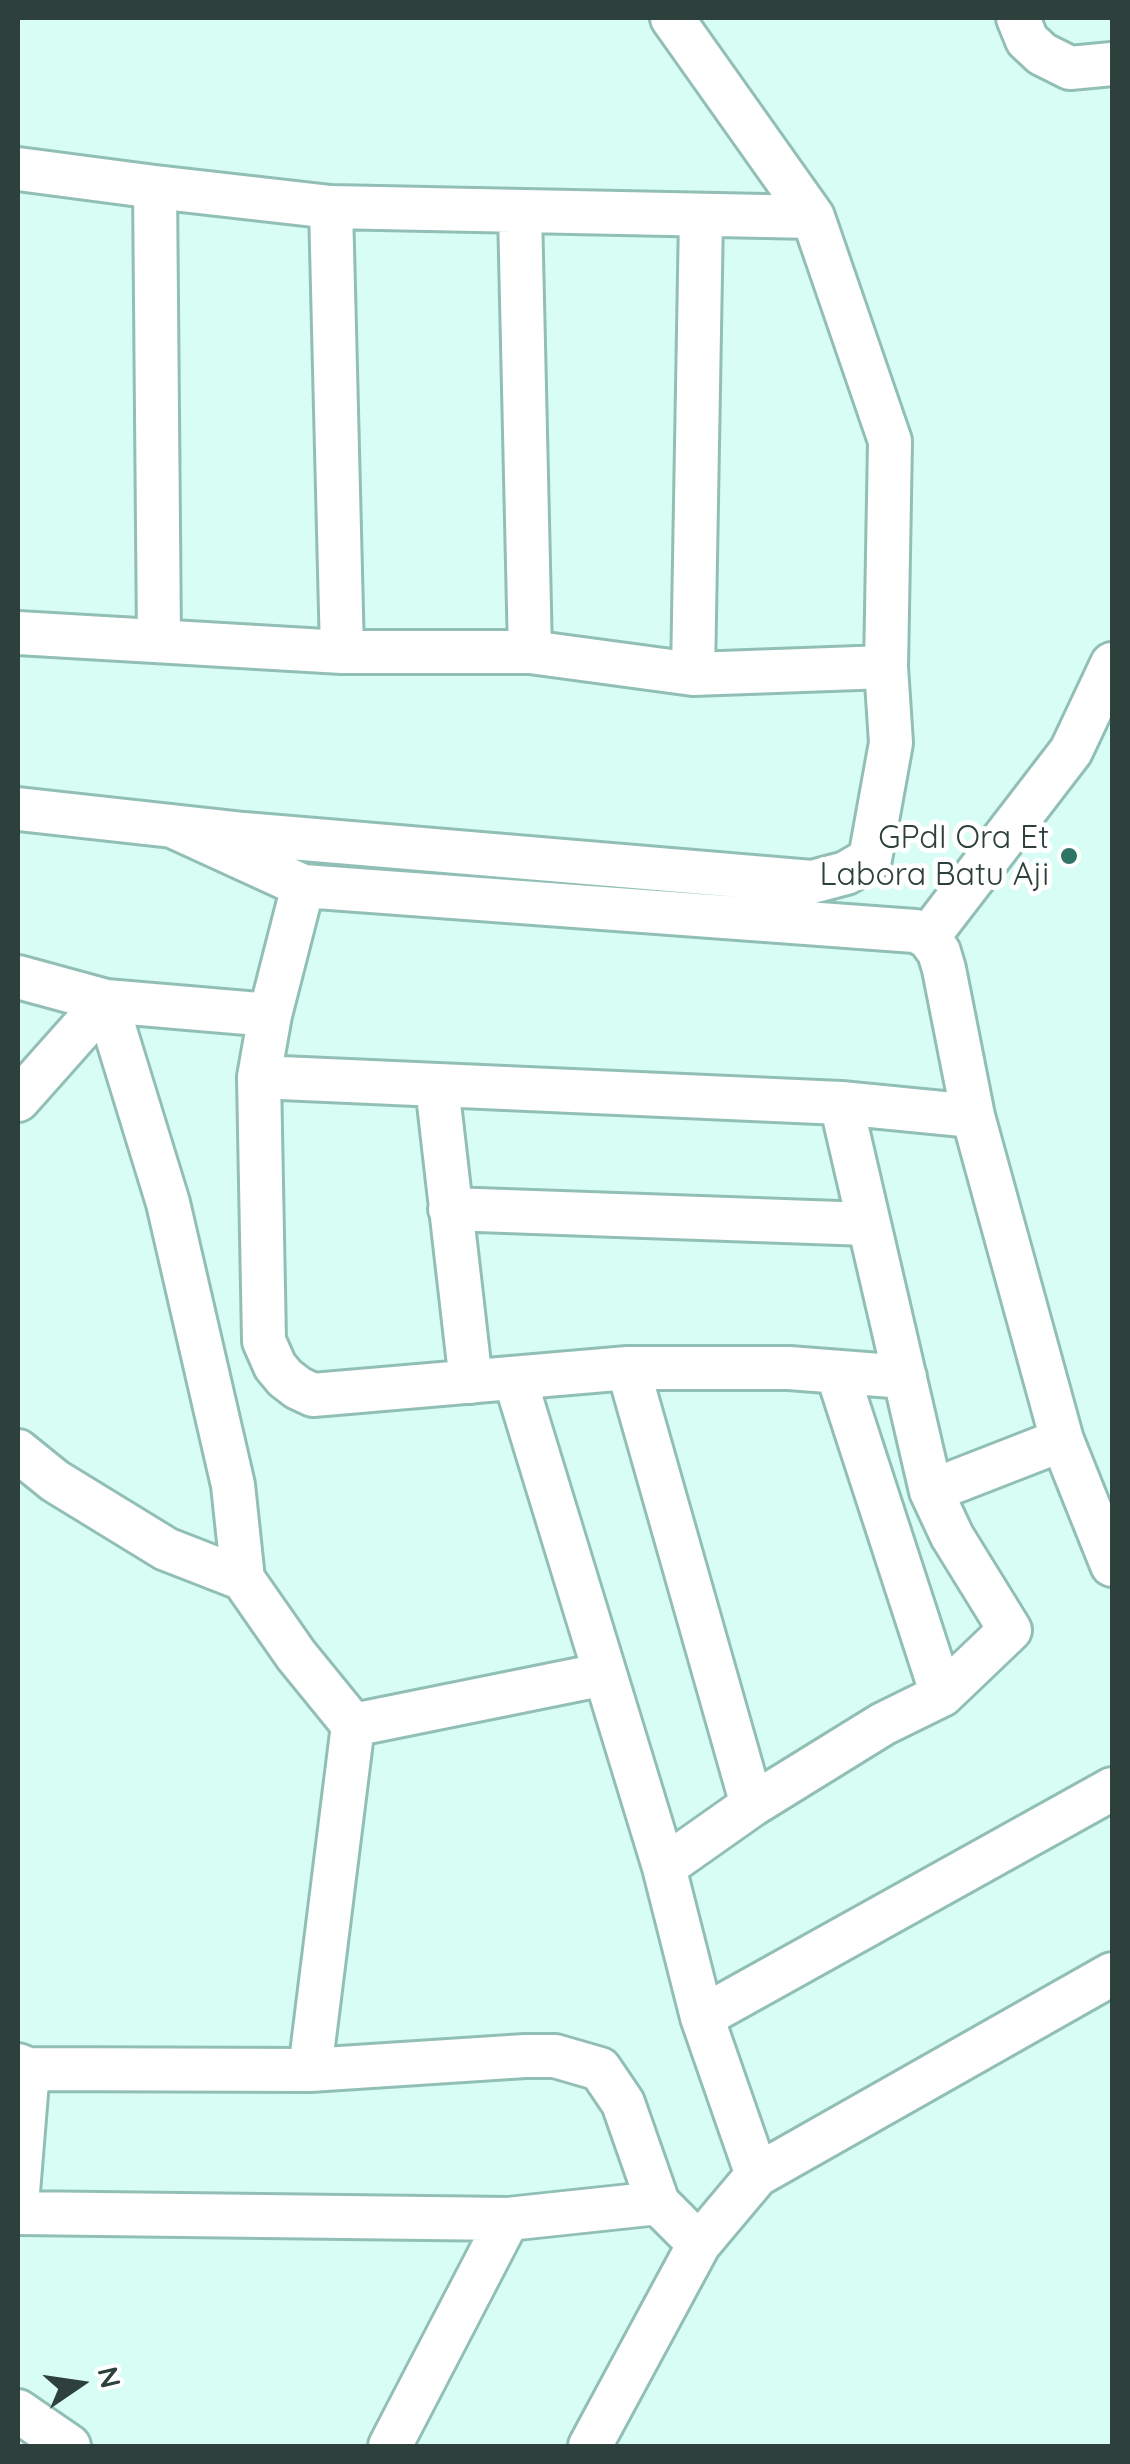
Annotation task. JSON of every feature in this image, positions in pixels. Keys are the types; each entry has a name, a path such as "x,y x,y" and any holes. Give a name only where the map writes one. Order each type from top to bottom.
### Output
{"street":[{"path":"18,810 812,882 846,873 870,859 891,744 886,668 890,442 813,217 672,18"},
{"path":"1018,18 1027,40 1042,54 1070,68 1112,64"},
{"path":"18,168 331,207 813,217"},
{"path":"155,187 159,642"},
{"path":"331,207 342,652"},
{"path":"520,212 530,652"},
{"path":"693,674 701,216"},
{"path":"18,633 342,652 530,652 693,674 886,668"},
{"path":"928,937 1072,751 1112,664"},
{"path":"172,826 303,886 914,931 928,937 940,952 973,1116 1062,1440 1112,1565"},
{"path":"303,886 259,1076 264,1340 285,1378 314,1395 628,1368 789,1368 905,1377"},
{"path":"18,977 106,1001 270,1016"},
{"path":"18,1100 106,1001"},
{"path":"106,1001 172,1222 233,1486 243,1578 296,1655 353,1726 310,2070"},
{"path":"259,1076 841,1103 973,1116"},
{"path":"437,1086 471,1382"},
{"path":"664,1866 752,1805 883,1724 942,1695 1010,1630 952,1536 931,1491 841,1103"},
{"path":"450,1209 867,1224"},
{"path":"628,1368 752,1805"},
{"path":"836,1372 942,1695"},
{"path":"514,1379 664,1866 702,2017 757,2175"},
{"path":"931,1491 1062,1440"},
{"path":"18,1451 55,1481 166,1549 243,1578"},
{"path":"353,1726 605,1674"},
{"path":"702,2017 1112,1789"},
{"path":"590,2446 699,2244 757,2175 1112,1974"},
{"path":"18,2192 23,2067 310,2070 555,2056 600,2069 624,2103 658,2204 699,2244"},
{"path":"18,2213 508,2219 658,2204"},
{"path":"390,2446 508,2219"},
{"path":"18,2411 69,2446"}],"place":[{"name":"GPdI Ora Et Labora Batu Aji","path":"1069,856"}]}
